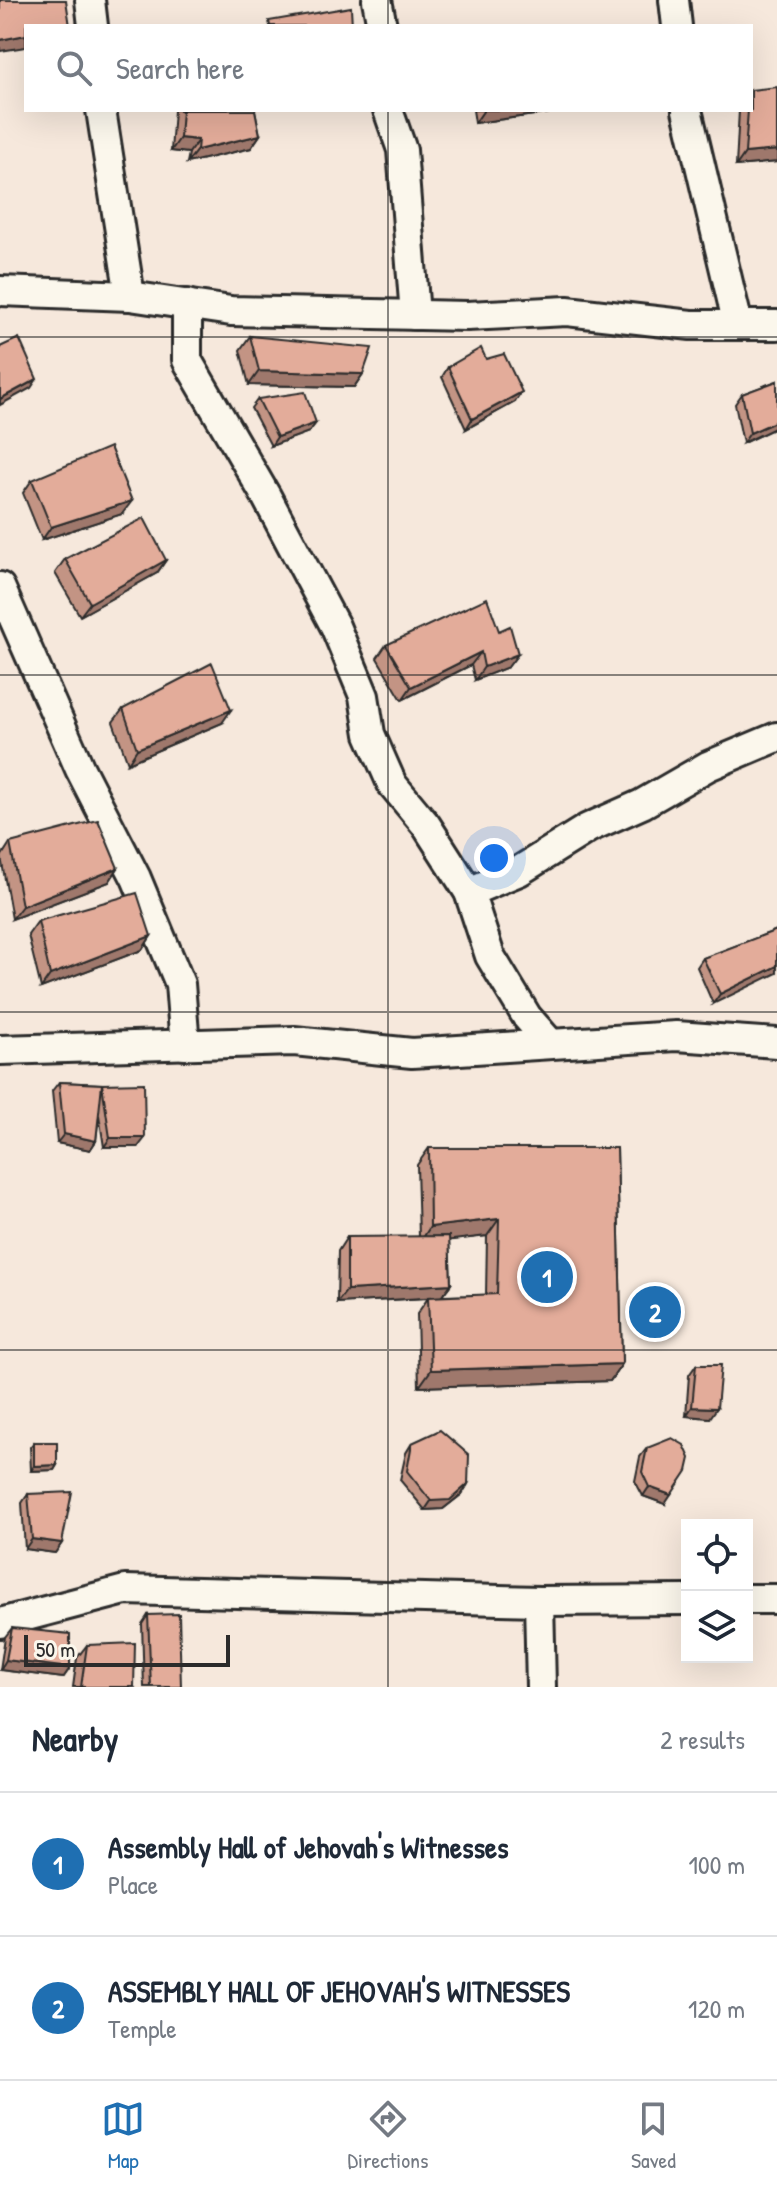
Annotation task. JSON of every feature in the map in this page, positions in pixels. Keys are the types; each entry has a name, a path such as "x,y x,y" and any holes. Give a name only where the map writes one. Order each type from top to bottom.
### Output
{"street":[{"path":"90,0 93,24"},
{"path":"377,0 382,24"},
{"path":"674,0 677,24"},
{"path":"101,112 130,296"},
{"path":"389,112 402,150 415,315"},
{"path":"687,112 738,325"},
{"path":"0,291 130,296 231,311 415,315 567,311 691,325 777,325"},
{"path":"187,304 187,360 266,496 335,626 364,696 370,734 392,784 426,825 469,892 490,956 527,1017 549,1042"},
{"path":"0,587 80,769 136,878 175,971 180,984 185,1045"},
{"path":"469,892 519,871 588,828 642,804 708,766 777,737"},
{"path":"0,1050 294,1041 412,1053 676,1036 777,1043"},
{"path":"0,1623 125,1590 539,1601 681,1600"},
{"path":"753,1599 777,1599"},
{"path":"539,1601 541,1687"}],"building":[{"path":"0,0 66,0 70,24 24,24 24,35 0,40"},
{"path":"351,7 352,24 270,24 269,21"},
{"path":"777,87 777,150 745,153 748,112 753,112 753,90"},
{"path":"182,112 255,112 260,135 197,150 198,140 180,138"},
{"path":"250,336 372,348 363,374 259,371"},
{"path":"19,338 37,379 0,399 0,347"},
{"path":"481,348 486,359 504,354 522,392 472,419 448,367"},
{"path":"777,381 777,421 750,433 742,394"},
{"path":"305,392 316,423 277,437 258,399"},
{"path":"110,447 132,501 51,527 32,480"},
{"path":"144,518 166,560 90,603 65,559"},
{"path":"487,598 499,631 510,626 518,654 484,667 481,652 411,687 386,645"},
{"path":"212,663 231,710 137,749 123,709"},
{"path":"98,820 118,868 22,906 10,843"},
{"path":"137,893 151,936 50,975 38,921"},
{"path":"777,930 777,966 720,994 703,958"},
{"path":"59,1082 102,1084 96,1141 64,1134"},
{"path":"144,1083 145,1138 110,1138 102,1084"},
{"path":"429,1148 617,1148 622,1364 431,1370 428,1297 497,1294 499,1219 430,1227"},
{"path":"449,1236 451,1284 347,1290 347,1237"},
{"path":"696,1365 721,1365 717,1408 692,1407"},
{"path":"440,1430 469,1455 468,1484 450,1500 431,1501 407,1471 412,1443"},
{"path":"672,1438 684,1445 690,1458 687,1471 671,1495 649,1487 642,1472 647,1448"},
{"path":"34,1442 57,1442 57,1465 34,1466"},
{"path":"72,1492 62,1543 32,1539 28,1494"},
{"path":"179,1614 181,1687 151,1687 148,1615"},
{"path":"12,1628 70,1634 70,1668 6,1660"},
{"path":"135,1643 134,1687 81,1687 87,1645"}],"place":[{"name":"Assembly Hall of Jehovah's Witnesses","path":"547,1277"},
{"name":"ASSEMBLY HALL OF JEHOVAH'S WITNESSES","path":"655,1312"}]}
